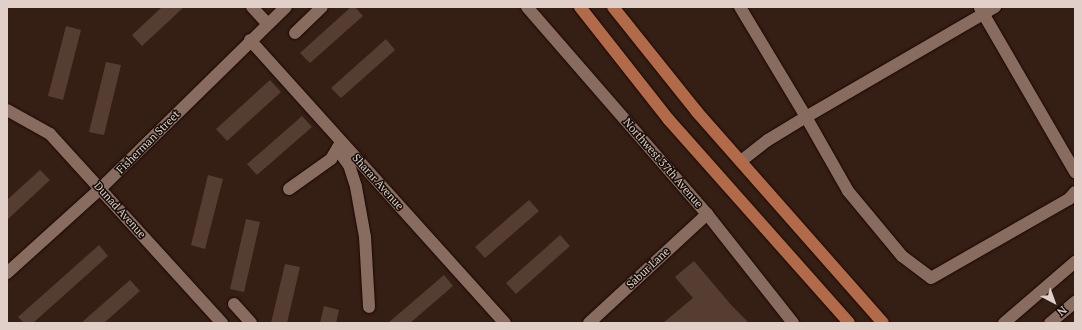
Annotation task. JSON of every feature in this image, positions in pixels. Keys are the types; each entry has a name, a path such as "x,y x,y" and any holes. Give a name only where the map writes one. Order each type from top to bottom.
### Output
{"main road":[{"path":"580,7 669,120 849,323"},
{"path":"613,7 697,112 883,323"}],"street":[{"path":"252,7 268,24"},
{"name":"Fisherman Street","path":"7,273 100,189 250,40 286,7"},
{"name":"Northwest 37th Avenue","path":"528,7 708,214 792,323"},
{"path":"740,7 806,117 848,191 902,256 931,278 1069,199 1075,192"},
{"path":"741,162 768,140 981,10 995,7"},
{"path":"296,32 317,9"},
{"path":"981,10 1070,148 1075,172"},
{"name":"Sharar Avenue","path":"250,40 340,145 505,323"},
{"name":"Dunad Avenue","path":"7,110 50,134 222,323"},
{"path":"288,189 331,159 340,145"},
{"path":"340,145 350,165 356,188 365,238 369,307"},
{"name":"Sabur Lane","path":"589,323 708,214"},
{"path":"1004,323 1075,262"},
{"path":"1050,323 1075,302"},
{"path":"234,304 246,321"}],"building":[{"path":"162,7 184,7 142,46 132,35"},
{"path":"351,7 355,7 363,16 310,63 300,53"},
{"path":"66,26 81,30 63,100 48,96"},
{"path":"386,39 395,50 341,98 331,88"},
{"path":"106,62 121,65 104,135 89,132"},
{"path":"270,80 281,92 227,141 216,129"},
{"path":"302,116 312,127 257,175 247,164"},
{"path":"40,170 50,180 7,220 7,200"},
{"path":"208,175 223,179 205,249 191,245"},
{"path":"529,200 539,211 485,258 475,247"},
{"path":"246,219 260,222 244,292 230,289"},
{"path":"560,235 570,246 516,294 506,283"},
{"path":"99,245 108,256 33,323 24,323 18,317"},
{"path":"694,261 732,306 749,323 663,323 693,298 675,277"},
{"path":"285,264 300,267 287,323 271,323"},
{"path":"444,275 453,286 410,323 388,323"},
{"path":"130,280 140,291 104,323 81,323"},
{"path":"324,306 339,310 336,323 320,323"}]}
